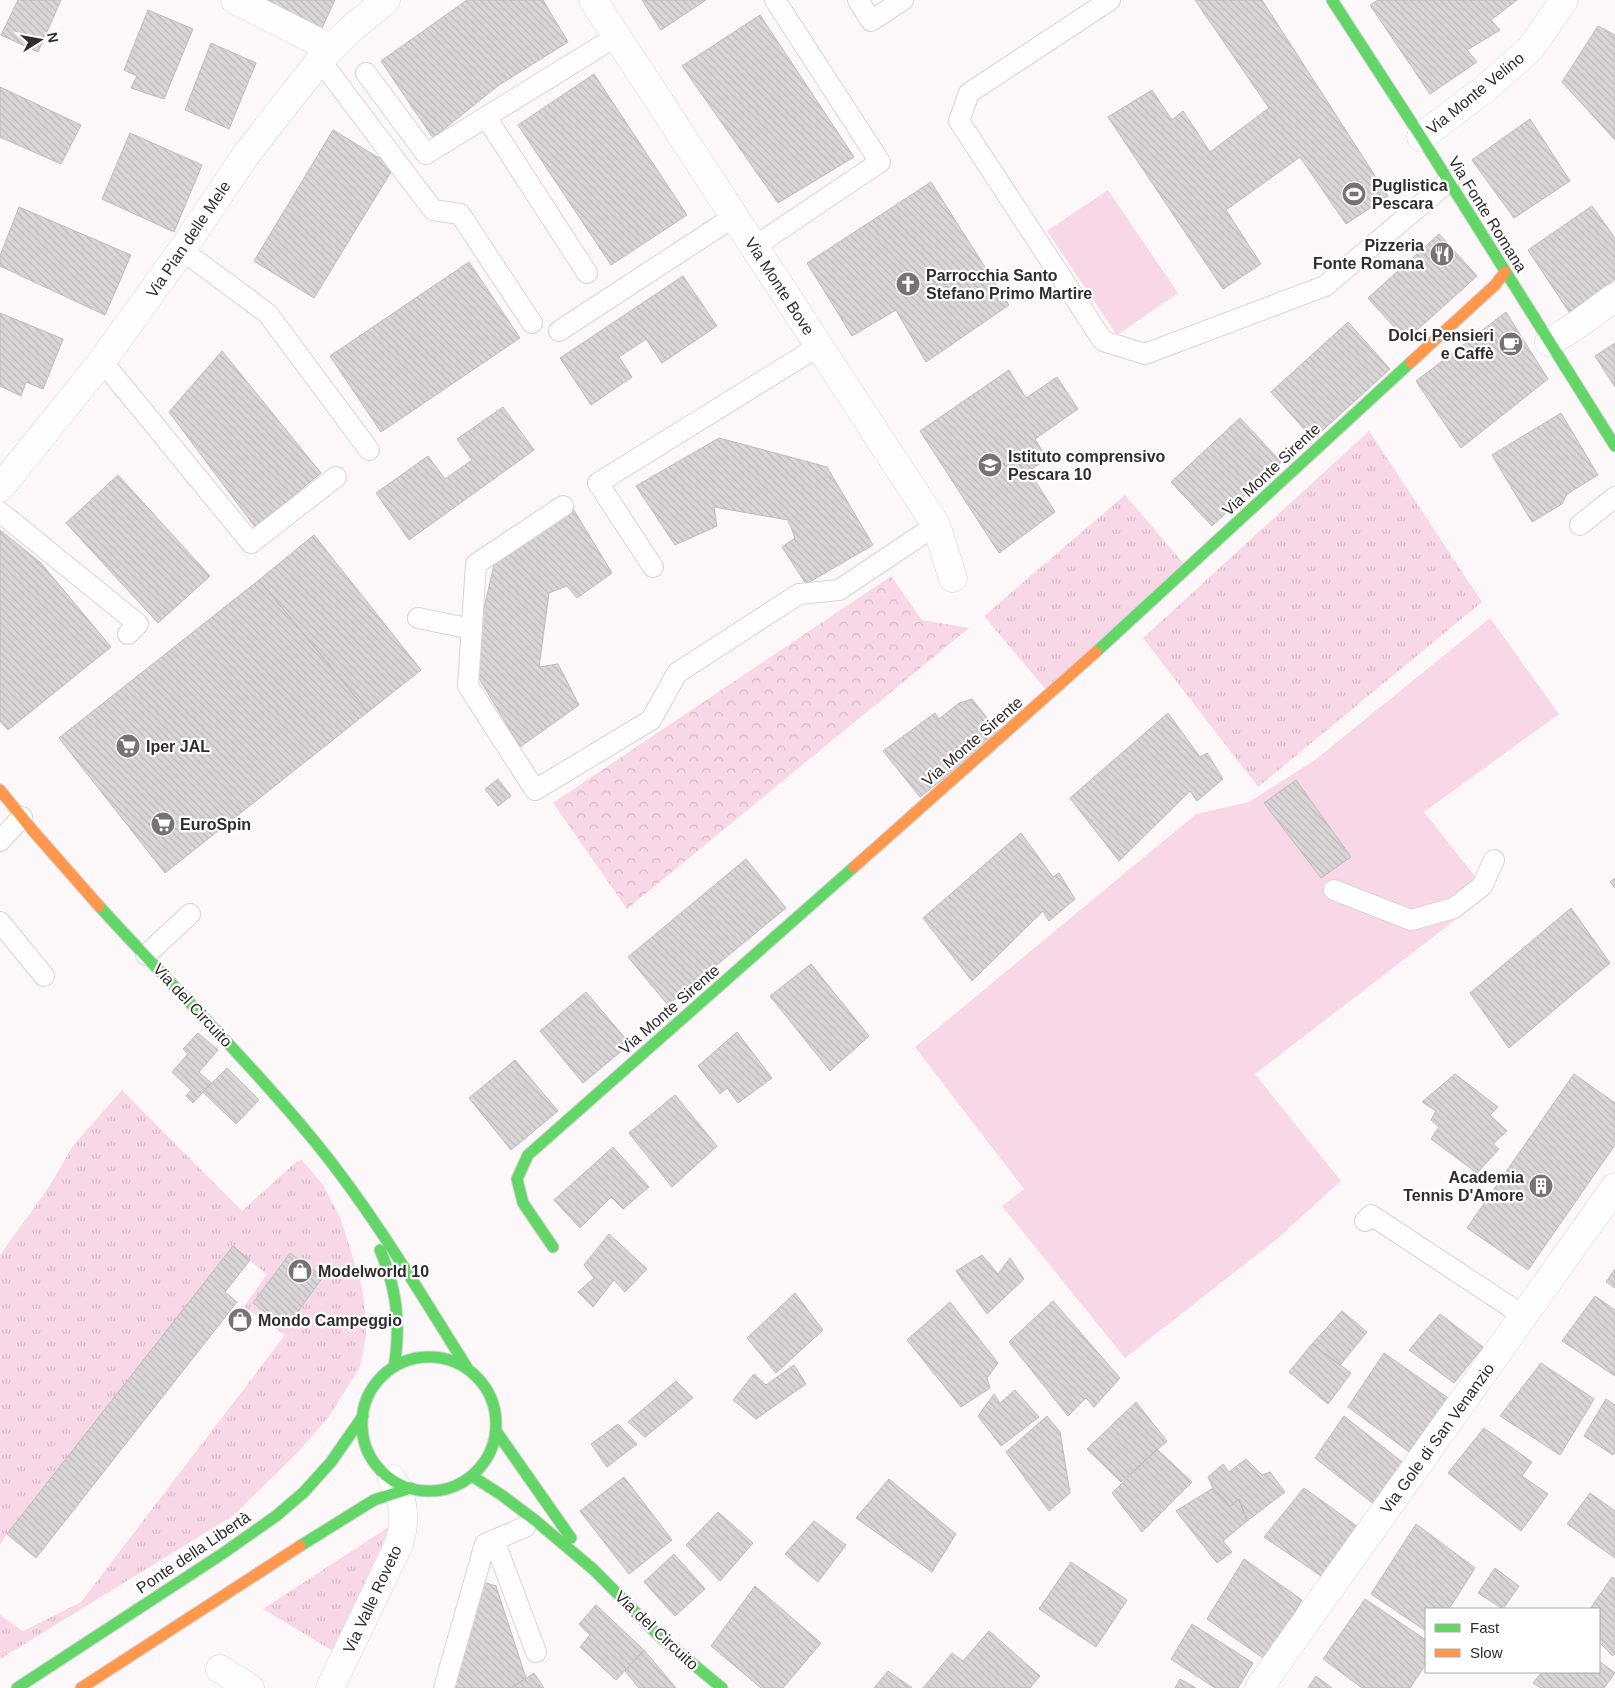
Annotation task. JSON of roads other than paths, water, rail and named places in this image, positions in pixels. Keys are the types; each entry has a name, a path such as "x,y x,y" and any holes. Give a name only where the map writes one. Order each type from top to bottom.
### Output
{"main road":[{"name":"Via Fonte Romana","path":"1332,0 1421,137 1614,443"},
{"name":"Via Monte Sirente","path":"552,1247 524,1203 517,1179 528,1155 1044,700 1487,291 1505,272"},
{"name":"Via del Circuito","path":"0,790 146,955 293,1114 326,1154 358,1198 468,1369"},
{"name":"Via del Circuito","path":"358,1198 385,1262 398,1314 394,1367"},
{"path":"432,1356 451,1360 468,1369 481,1381 490,1396 496,1413 496,1431 492,1448 484,1463 472,1476 443,1490 426,1491 400,1486 376,1464 368,1449 363,1432 363,1416 370,1391 381,1377 394,1367 412,1359 432,1356"},
{"name":"Ponte della Libertà","path":"17,1688 218,1557 276,1516 304,1492 331,1462 363,1416"},
{"name":"Via del Circuito","path":"496,1431 594,1570"},
{"name":"Via del Circuito","path":"472,1476 536,1521 594,1570 658,1634 722,1688"},
{"path":"81,1688 348,1515 400,1486"}],"street":[{"path":"234,0 325,54"},
{"name":"Via Pian delle Mele","path":"0,488 102,361 182,250 245,156 325,54 386,0"},
{"name":"Via Monte Bove","path":"593,0 936,525 953,578"},
{"name":"Via Monte Velino","path":"1421,137 1486,88 1531,48 1564,0"},
{"path":"1549,342 1577,325 1615,297"},
{"name":"Via Gole di San Venanzio","path":"1259,1688 1615,1187"},
{"name":"Via Valle Roveto","path":"330,1688 399,1544 404,1528 400,1486"},
{"path":"220,1669 250,1688"}],"lane":[{"path":"754,247 880,162 775,0"},
{"path":"858,0 871,21 903,0"},
{"path":"1110,0 969,93 959,121 1103,341 1145,354 1326,286 1449,181"},
{"path":"366,73 426,154 617,36"},
{"path":"325,54 433,210 460,214 532,323"},
{"path":"486,117 587,273"},
{"path":"559,331 735,216"},
{"path":"182,250 268,314 369,450"},
{"path":"653,567 598,483 819,346"},
{"path":"102,361 251,543 336,477"},
{"path":"1580,525 1615,497"},
{"path":"563,506 476,564 468,686 534,790 651,720 677,673 799,594 839,590 936,525"},
{"path":"0,512 138,624 128,634"},
{"path":"418,618 472,629"},
{"path":"0,841 22,817"},
{"path":"1334,890 1411,920 1454,908 1482,886 1494,860"},
{"path":"146,955 190,914"},
{"path":"0,922 44,976"},
{"path":"1366,1221 1371,1215 1524,1316"},
{"path":"444,1688 485,1544 525,1527"},
{"path":"494,1540 536,1652"}],"place":[{"name":"Puglistica Pescara","path":"1354,194"},
{"name":"Pizzeria Fonte Romana","path":"1442,254"},
{"name":"Parrocchia Santo Stefano Primo Martire","path":"908,284"},
{"name":"Dolci Pensieri e Caffè","path":"1511,344"},
{"name":"Istituto comprensivo Pescara 10","path":"990,465"},
{"name":"Iper JAL","path":"128,746"},
{"name":"EuroSpin","path":"163,824"},
{"name":"Academia Tennis D'Amore","path":"1541,1186"},
{"name":"Modelworld 10","path":"300,1271"},
{"name":"Mondo Campeggio","path":"240,1320"}]}
